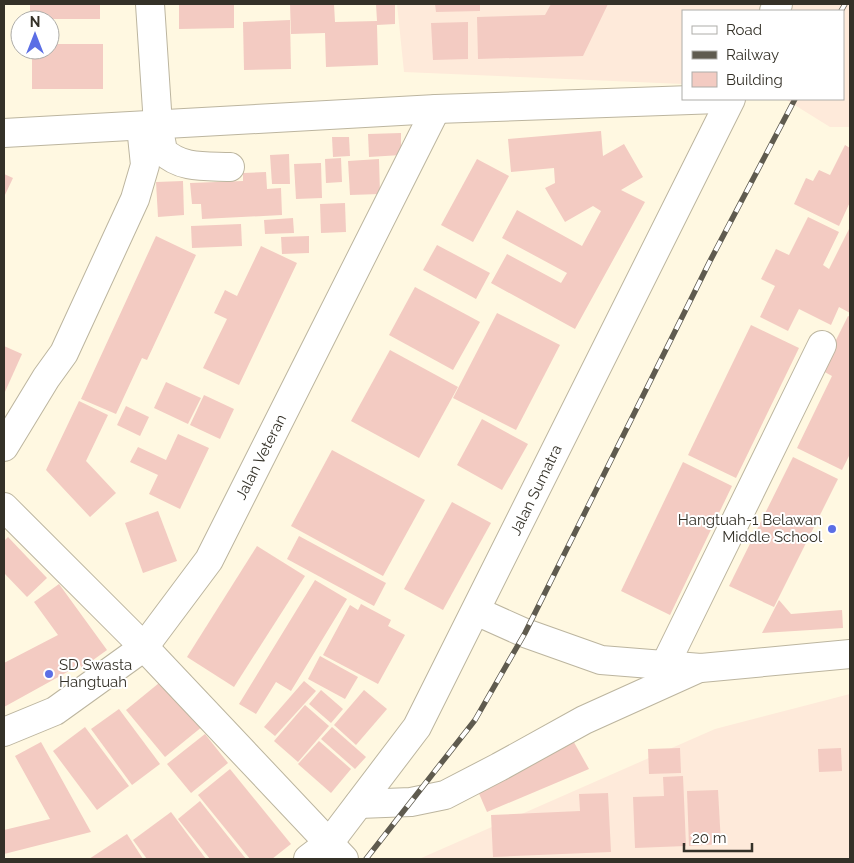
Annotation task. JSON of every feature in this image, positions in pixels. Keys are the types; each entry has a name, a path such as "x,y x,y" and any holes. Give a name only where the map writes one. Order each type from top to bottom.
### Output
{"main road":[{"path":"4,447 46,378 64,353 135,199 145,165 149,125 150,4"},
{"path":"4,133 436,109 691,100"},
{"name":"Jalan Sumatra","path":"327,854 359,804 417,727 731,100"},
{"name":"Jalan Veteran","path":"4,732 55,711 144,647 209,560 436,109"},
{"path":"149,125 162,151 174,160 184,164 230,167"},
{"path":"665,665 822,345"},
{"path":"4,507 144,647 327,854"},
{"path":"476,611 525,633 601,660 701,668 850,654"},
{"path":"359,804 411,802 444,795 584,720 701,668"}],"shaded area":[{"path":"397,4 850,4 850,127 830,127 787,100 844,100 844,10 682,10 682,84 404,72"},
{"path":"850,694 850,859 419,859 715,729"}],"building":[{"path":"30,4 100,4 100,19 60,19 60,10 30,10"},
{"path":"179,4 234,4 234,28 179,29"},
{"path":"290,4 334,4 335,22 377,21 376,4 395,4 395,24 377,25 378,65 326,67 325,33 291,34"},
{"path":"435,4 480,4 480,11 436,12"},
{"path":"551,4 608,4 583,56 478,59 477,17 545,15"},
{"path":"290,20 291,69 244,70 243,22"},
{"path":"468,22 468,59 433,60 431,23"},
{"path":"60,44 103,44 103,89 32,89 32,60 60,60"},
{"path":"601,131 603,156 624,144 643,177 621,190 645,202 575,329 491,283 507,254 561,283 567,273 502,238 517,210 582,246 601,211 593,206 565,222 545,188 555,183 554,168 511,172 508,139"},
{"path":"401,133 401,155 369,157 368,134"},
{"path":"332,137 349,137 350,156 333,157"},
{"path":"845,145 850,148 850,202 839,226 794,204 806,178 813,181 819,170 830,175"},
{"path":"289,154 290,184 272,184 270,155"},
{"path":"341,158 342,182 326,183 325,159"},
{"path":"379,159 380,194 350,195 348,161"},
{"path":"477,159 509,176 473,242 441,225"},
{"path":"321,163 322,198 296,199 294,164"},
{"path":"266,172 267,189 281,188 282,215 202,219 201,204 192,204 190,183 243,181 243,173"},
{"path":"4,174 13,178 4,197"},
{"path":"183,181 184,215 158,217 156,182"},
{"path":"345,203 346,232 321,233 320,204"},
{"path":"808,217 839,232 823,265 829,269 850,227 850,313 839,307 831,325 799,309 788,331 760,317 775,286 761,279 776,249 789,255"},
{"path":"293,218 294,233 265,234 264,220"},
{"path":"241,224 242,246 192,248 191,226"},
{"path":"156,236 196,255 147,360 142,358 116,414 81,399"},
{"path":"309,236 309,253 282,254 281,237"},
{"path":"437,245 490,273 476,299 423,270"},
{"path":"261,246 297,263 239,385 203,368 227,319 214,313 225,290 237,296"},
{"path":"415,287 480,322 453,370 389,335"},
{"path":"497,313 560,345 516,430 453,398"},
{"path":"848,316 850,317 850,454 842,470 797,448 832,376 821,370"},
{"path":"751,325 799,348 736,478 688,455"},
{"path":"4,346 22,354 4,394"},
{"path":"390,350 458,387 419,458 351,421"},
{"path":"166,382 201,398 188,424 154,408"},
{"path":"204,395 234,409 220,439 190,425"},
{"path":"79,401 108,415 86,461 116,493 90,517 46,470"},
{"path":"126,406 149,417 140,436 117,425"},
{"path":"482,419 528,444 502,490 457,465"},
{"path":"178,434 209,448 180,509 149,494 158,475 130,462 138,447 166,460"},
{"path":"332,450 425,500 383,576 291,526"},
{"path":"793,457 838,479 774,607 729,586"},
{"path":"683,462 732,486 670,615 621,591"},
{"path":"452,502 491,523 443,610 404,589"},
{"path":"158,511 177,561 143,573 125,523"},
{"path":"299,536 386,583 374,606 287,559"},
{"path":"8,537 47,578 27,597 4,573 4,541"},
{"path":"257,546 305,576 234,687 187,657"},
{"path":"315,580 347,599 291,691 276,682 256,714 239,704"},
{"path":"59,584 107,650 82,668 80,665 4,707 4,663 58,635 34,602"},
{"path":"779,600 791,614 842,610 843,628 762,633"},
{"path":"361,604 391,620 388,626 405,635 378,684 323,655 350,605 358,610"},
{"path":"320,656 358,677 345,699 308,679"},
{"path":"164,679 203,726 165,757 126,710"},
{"path":"304,681 316,691 275,736 264,727"},
{"path":"321,690 343,709 331,723 309,704"},
{"path":"364,690 387,709 356,745 334,725"},
{"path":"305,705 329,726 298,762 274,741"},
{"path":"119,709 160,764 132,785 91,729"},
{"path":"85,727 129,786 97,810 53,751"},
{"path":"332,727 366,757 355,769 321,739"},
{"path":"205,734 228,763 191,793 167,764"},
{"path":"571,737 589,769 487,812 477,789"},
{"path":"319,741 351,769 331,793 298,764"},
{"path":"41,742 91,832 4,854 4,830 50,819 15,756"},
{"path":"680,748 681,773 649,774 648,749"},
{"path":"841,748 842,771 819,772 818,749"},
{"path":"230,769 291,844 272,859 250,859 198,795"},
{"path":"683,776 686,846 635,848 633,797 664,796 663,777"},
{"path":"718,790 721,844 689,846 687,791"},
{"path":"608,793 611,852 493,857 491,815 580,811 579,794"},
{"path":"200,801 246,859 210,859 178,819"},
{"path":"171,812 206,859 147,859 133,840"},
{"path":"127,834 143,859 89,859"}],"railway":[{"path":"842,10 845,4"},
{"path":"366,859 475,720 525,633 710,261 794,100"}],"place":[{"name":"Hangtuah-1 Belawan Middle School","path":"832,529"},
{"name":"SD Swasta Hangtuah","path":"49,674"}]}
